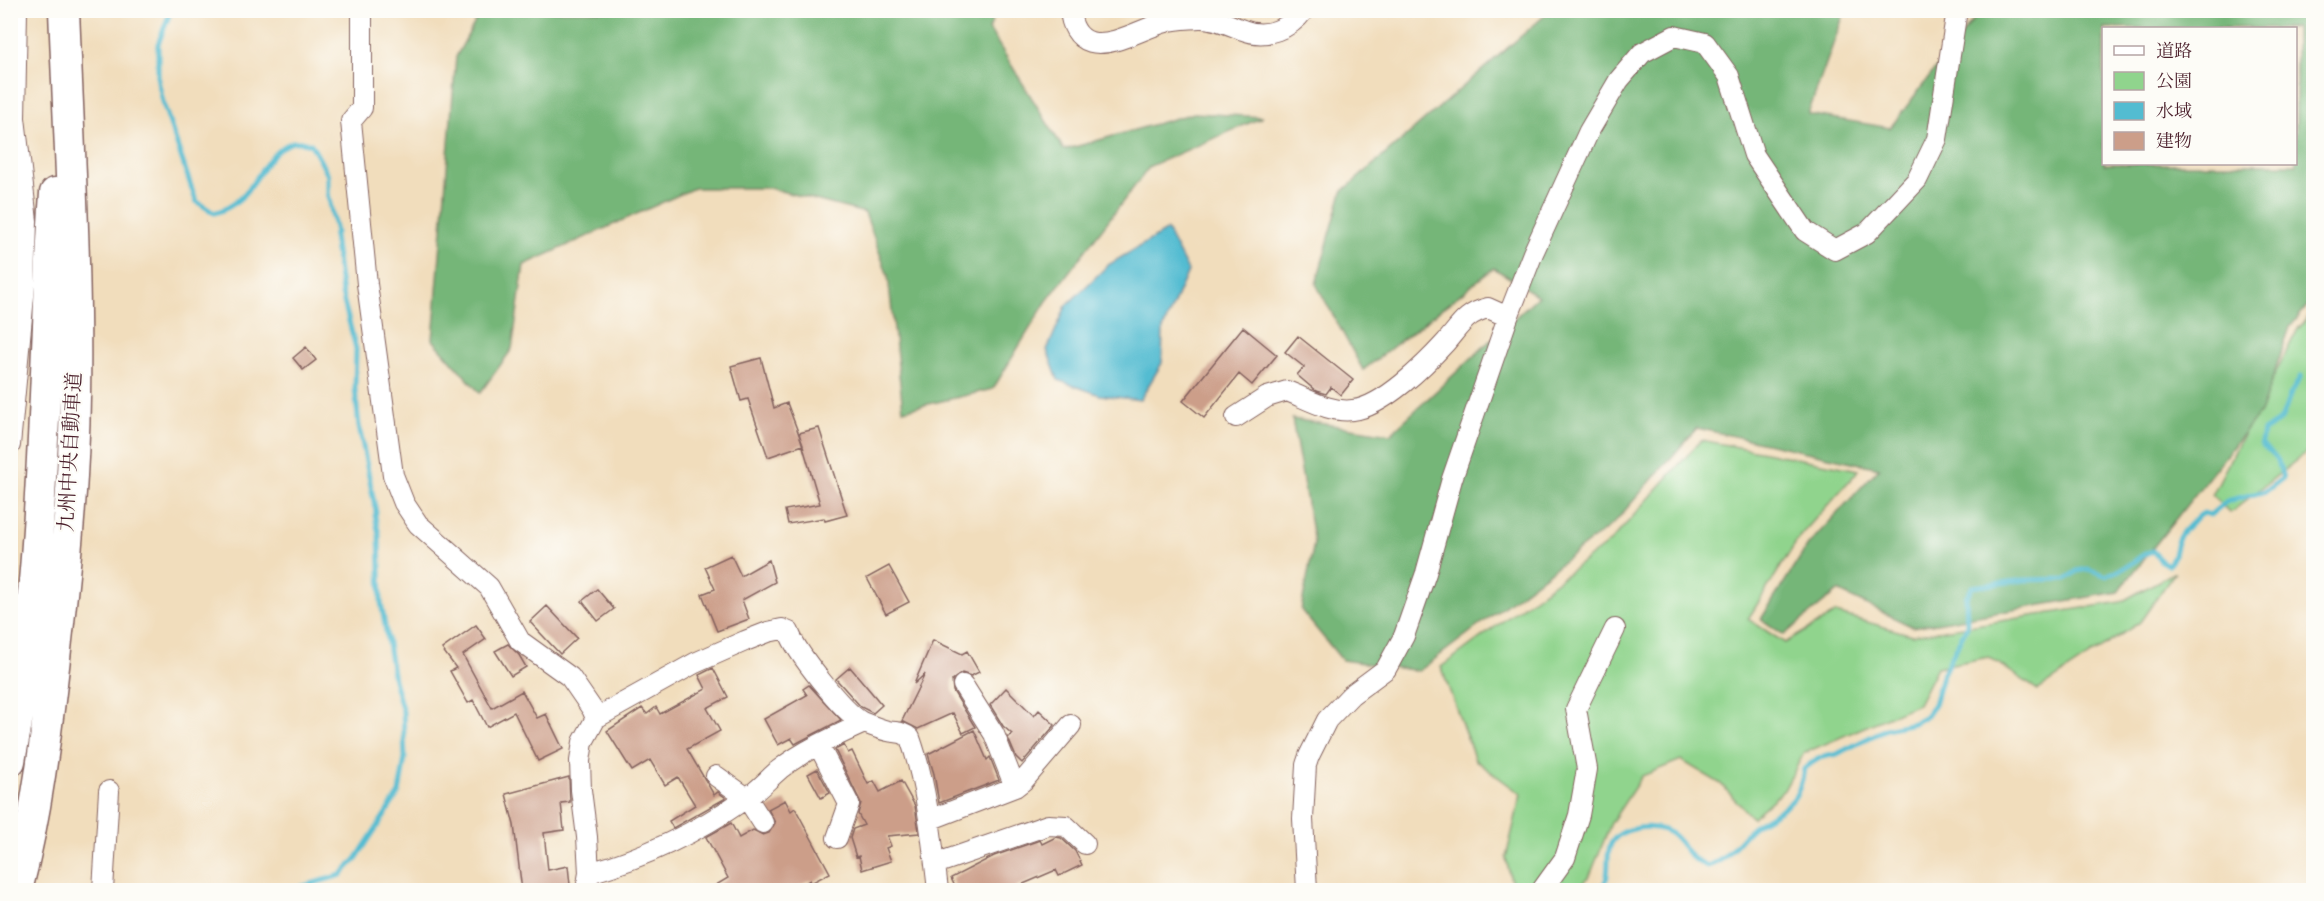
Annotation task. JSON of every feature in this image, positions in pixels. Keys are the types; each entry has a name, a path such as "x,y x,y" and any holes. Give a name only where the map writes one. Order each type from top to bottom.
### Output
{"highway":[{"name":"九州中央自動車道","path":"10,841 24,773 45,622 56,513 60,316 50,10"},
{"name":"九州中央自動車道","path":"17,891 27,852 46,736 69,503 75,397 74,240 64,10"},
{"path":"10,761 19,715 33,608 40,530 47,306 57,172"},
{"path":"38,891 73,603 78,540 75,397"}],"street":[{"path":"10,445 25,285 27,221 15,118 17,10"},
{"path":"362,10 362,108 351,121 367,284 393,475 404,503 418,524 489,587 520,642 570,677 596,718"},
{"path":"1070,10 1071,22 1080,36 1090,42 1102,44 1167,22 1202,18 1225,23 1245,32 1269,33 1284,28 1304,10"},
{"path":"1307,891 1303,819 1306,765 1327,720 1351,695 1386,669 1404,636 1426,573 1452,479 1508,317 1533,253 1589,131 1619,80 1642,53 1674,36 1705,43 1729,76 1754,155 1805,231 1835,250 1867,233 1917,180 1937,139 1957,10"},
{"path":"1236,417 1267,397 1287,391 1326,408 1353,410 1376,404 1416,371 1470,314 1488,308 1508,317"},
{"path":"864,723 781,768 747,798 664,847 587,882 580,761 584,742 596,718 695,663 768,632 782,629 789,632 792,642 816,674 856,717 864,723 888,731 898,731 910,738 929,820 938,891"},
{"path":"1542,891 1565,858 1579,816 1587,769 1576,709 1615,629"},
{"path":"963,686 994,734 1015,787"},
{"path":"929,820 1015,787 1024,780 1071,725"},
{"path":"821,745 820,748 849,804 837,838"},
{"path":"716,776 747,798 763,822"},
{"path":"103,891 109,791"},
{"path":"935,864 1048,825 1066,826 1085,844"}],"green space":[{"path":"481,11 996,11 989,29 1064,150 1194,113 1263,117 1150,166 1046,302 993,389 903,410 888,276 865,213 769,188 694,188 524,265 512,349 480,393 433,340 456,57"},
{"path":"1550,11 1845,11 1808,114 1890,128 1980,11 2313,11 2313,299 2290,327 2261,411 2118,592 1913,627 1838,591 1784,635 1761,619 1808,545 1879,468 1697,428 1614,523 1419,671 1342,660 1301,610 1314,543 1292,419 1390,434 1538,296 1494,268 1363,370 1316,284 1342,192"},
{"path":"2313,311 2313,447 2230,513 2212,495 2298,329"},
{"path":"1701,440 1859,470 1800,536 1748,619 1785,643 1836,613 1912,635 2121,602 2175,572 2140,622 2038,690 1989,657 1937,667 1918,704 1804,753 1784,790 1752,818 1721,784 1681,760 1642,776 1611,823 1591,873 1579,890 1513,890 1506,858 1521,794 1475,760 1441,667 1611,541"}],"water":[{"path":"1167,230 1188,271 1163,329 1162,363 1140,400 1100,395 1058,380 1047,350 1066,306 1108,265"}],"building":[{"path":"1243,327 1277,355 1252,385 1239,374 1204,418 1183,401"},
{"path":"1298,336 1353,380 1341,395 1331,387 1326,394 1316,391 1297,375 1304,367 1285,352"},
{"path":"306,347 316,360 303,370 293,358"},
{"path":"761,358 774,408 787,403 803,445 768,457 748,399 741,401 731,366"},
{"path":"819,428 847,515 825,521 824,518 788,524 785,510 820,504 799,433"},
{"path":"731,555 741,576 769,560 775,582 742,600 749,619 717,631 702,594 715,589 705,567"},
{"path":"889,566 909,602 886,614 867,578"},
{"path":"597,589 614,609 598,621 582,601"},
{"path":"547,606 577,638 560,654 530,622"},
{"path":"476,625 486,639 463,655 492,708 522,691 537,718 546,714 563,749 538,761 514,712 487,727 473,700 468,703 450,671 456,668 442,649"},
{"path":"933,640 962,654 967,651 979,672 971,676 962,673 952,680 953,691 975,727 963,733 953,713 918,729 902,721 925,674 914,684"},
{"path":"508,644 519,655 526,667 511,676 495,651"},
{"path":"850,667 882,705 873,713 861,707 836,679"},
{"path":"713,668 728,697 707,708 720,731 687,749 714,795 718,792 726,798 673,828 669,821 695,805 678,777 665,785 650,760 632,771 607,731 642,708 647,714 656,707 660,714 706,689 699,675"},
{"path":"809,685 841,720 795,744 791,738 778,745 764,719 807,695 803,689"},
{"path":"1006,688 1034,716 1039,710 1055,725 1022,763 1016,757 1008,738 1012,734 1003,726 990,705"},
{"path":"974,730 987,760 990,757 999,780 939,803 928,754"},
{"path":"844,745 848,753 852,751 868,784 874,781 880,792 901,781 915,806 919,831 919,833 887,836 891,846 886,848 891,861 862,870 859,856 856,857 850,838 853,829 864,825 858,814 861,803 835,750"},
{"path":"817,769 830,793 821,798 808,774"},
{"path":"569,777 570,802 561,803 564,830 544,833 548,870 568,866 570,885 522,891 514,825 506,794"},
{"path":"785,800 791,811 795,808 830,873 811,883 810,880 792,891 706,891 728,878 706,837 731,823 739,838 753,830 763,835 769,833 775,823 768,809"},
{"path":"1056,837 1061,838 1075,851 1082,865 1059,876 1056,870 1007,891 957,891 951,878 994,856 1040,840 1042,844"}],"waterway":[{"path":"171,10 158,44 158,80 164,106 196,201 214,213 228,207 249,189 281,148 293,142 311,144 328,175 328,193 336,233 334,236 342,294 356,349 355,389 359,426 376,512 381,602 394,680 403,712 405,758 399,793 356,859 341,875 291,890"},
{"path":"1600,890 1606,881 1609,850 1612,843 1623,832 1640,828 1657,828 1669,832 1690,856 1707,866 1727,855 1753,827 1786,806 1797,793 1804,769 1818,758 1837,754 1886,729 1913,723 1926,716 1934,704 1942,676 1967,626 1966,597 1972,587 2024,580 2066,579 2077,571 2088,569 2107,576 2153,551 2161,561 2168,565 2179,538 2196,518 2204,513 2210,515 2227,501 2266,491 2283,478 2278,461 2261,443 2263,431 2281,420 2290,395 2301,376"}]}
